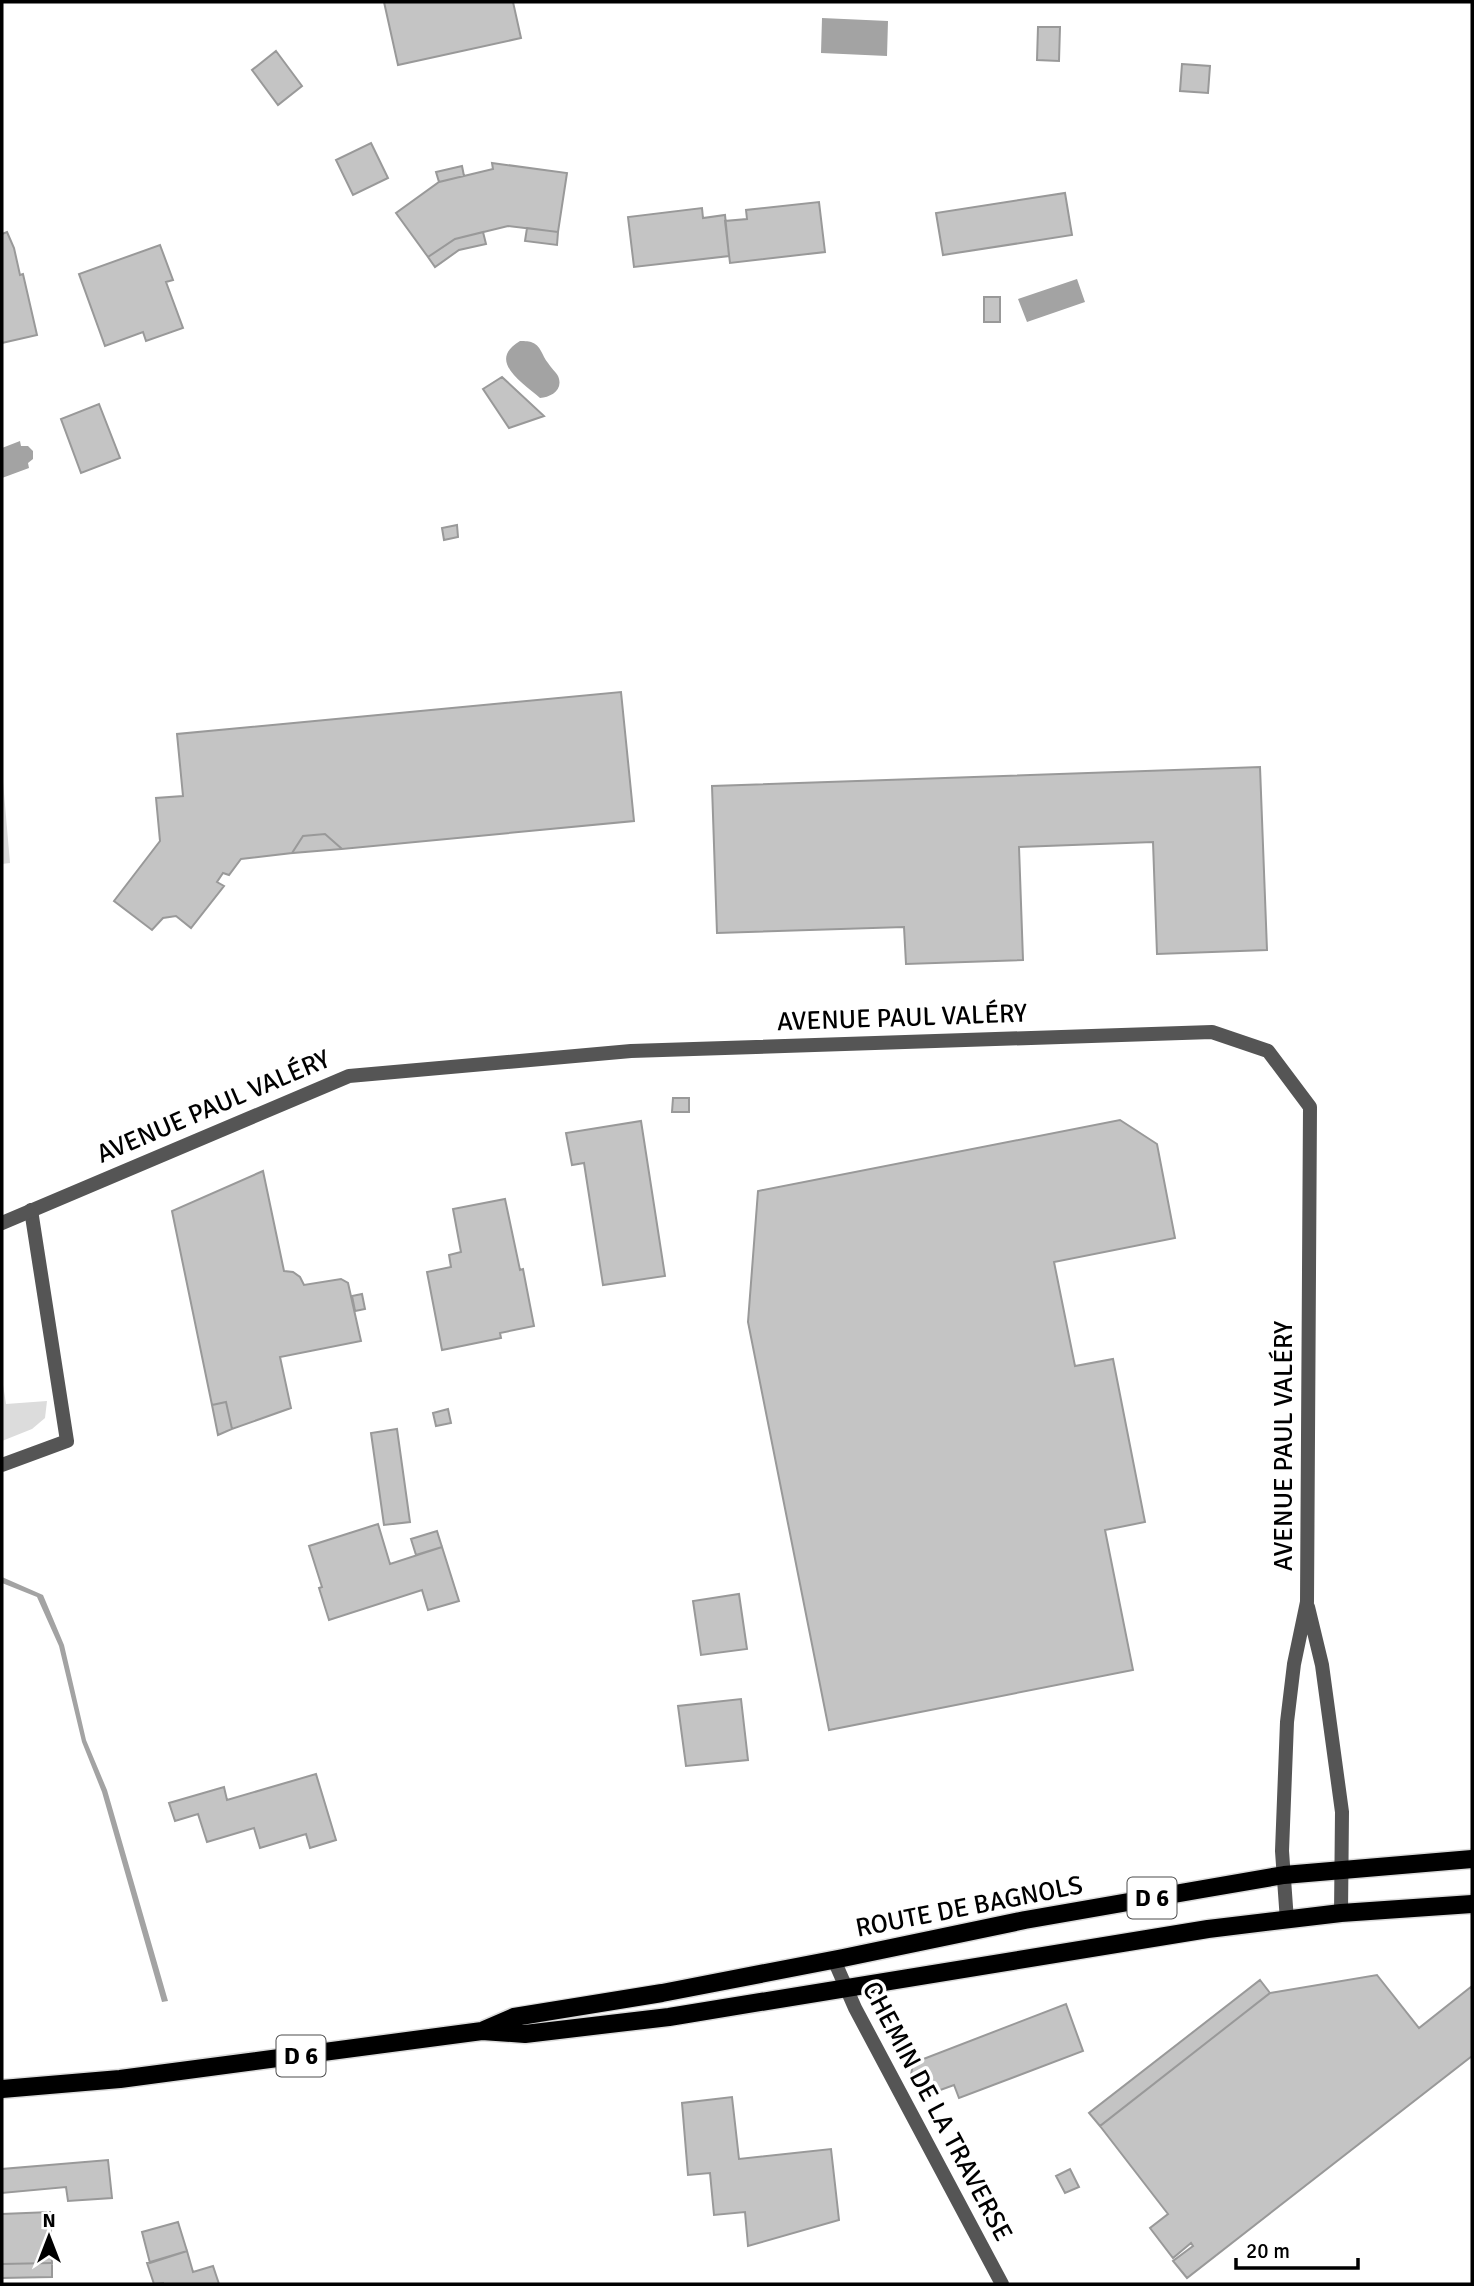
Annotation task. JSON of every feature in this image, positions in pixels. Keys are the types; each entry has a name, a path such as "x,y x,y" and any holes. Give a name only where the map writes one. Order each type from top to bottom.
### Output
{"main road":[{"name":"ROUTE DE BAGNOLS","path":"482,2031 514,2017 662,1993 1025,1920 1284,1875 1472,1859"},
{"name":"ROUTE DE BAGNOLS","path":"2,2089 120,2079 482,2031 525,2034 669,2017 1208,1929 1341,1913 1472,1903"}],"street":[{"name":"AVENUE PAUL VALÉRY","path":"2,1223 349,1076 631,1051 1212,1032 1268,1051 1310,1107 1307,1602 1294,1664 1287,1722 1282,1851 1287,1921"},
{"path":"2,1465 67,1441 32,1210"},
{"name":"AVENUE PAUL VALÉRY","path":"1307,1602 1322,1665 1342,1812 1341,1913"},
{"name":"CHEMIN DE LA TRAVERSE","path":"834,1960 845,1989 1002,2284"}],"shaded area":[{"path":"822,18 888,21 887,56 821,53"},
{"path":"1077,279 1085,302 1027,322 1018,299"},
{"path":"520,341 537,346 557,374 558,389 552,394 540,398 511,371 506,356"},
{"path":"20,441 21,446 28,446 33,451 33,459 28,463 29,468 2,478 2,448"},
{"path":"2,770 10,863 2,864"},
{"path":"2,1378 6,1404 47,1401 45,1418 32,1429 2,1441"},
{"path":"2,1577 43,1595 64,1645 86,1740 107,1790 168,2001 162,2002 102,1792 82,1742 59,1646 37,1597 2,1583"}],"building":[{"path":"384,2 513,2 521,38 398,65"},
{"path":"1038,27 1060,27 1059,61 1037,60"},
{"path":"276,51 302,86 278,105 252,70"},
{"path":"1182,64 1210,66 1208,93 1180,91"},
{"path":"371,143 388,178 353,195 336,160"},
{"path":"492,163 567,173 558,232 508,226 455,239 428,257 396,213 439,182 493,169"},
{"path":"462,166 464,176 439,182 436,172"},
{"path":"1065,193 1072,235 943,255 936,213"},
{"path":"819,202 825,252 730,263 725,221 747,219 746,210"},
{"path":"702,208 703,218 725,215 729,256 634,267 628,217"},
{"path":"527,228 558,232 557,245 525,241"},
{"path":"7,232 20,275 23,274 37,335 2,343 2,234"},
{"path":"483,232 486,244 459,250 435,267 428,257 455,239"},
{"path":"160,245 173,280 166,282 183,328 146,341 143,332 105,346 79,274"},
{"path":"984,297 1000,297 1000,322 984,322"},
{"path":"502,377 544,416 509,428 483,389"},
{"path":"99,404 120,458 81,473 61,419"},
{"path":"457,525 458,537 444,540 442,528"},
{"path":"621,692 634,821 342,849 325,834 303,836 292,853 241,859 229,875 223,873 217,882 224,886 191,928 176,916 163,918 152,930 114,901 160,841 156,798 183,796 177,734"},
{"path":"1260,767 1267,950 1157,954 1153,842 1019,847 1023,960 906,964 904,927 717,933 712,786"},
{"path":"325,834 342,849 292,853 303,836"},
{"path":"673,1098 689,1098 689,1112 672,1112"},
{"path":"1120,1120 1157,1144 1175,1238 1054,1262 1075,1366 1113,1359 1145,1522 1105,1530 1133,1670 829,1730 748,1322 758,1191"},
{"path":"641,1121 665,1276 603,1285 584,1163 572,1165 566,1133"},
{"path":"263,1171 284,1271 293,1272 300,1277 304,1285 341,1279 348,1283 361,1341 280,1357 291,1408 232,1429 226,1402 212,1405 172,1211"},
{"path":"505,1199 534,1326 500,1333 501,1338 442,1350 427,1272 451,1267 449,1255 461,1252 453,1209"},
{"path":"362,1294 365,1309 355,1311 352,1296"},
{"path":"226,1402 232,1429 218,1435 212,1405"},
{"path":"448,1409 451,1423 436,1426 433,1413"},
{"path":"397,1429 410,1522 384,1525 371,1433"},
{"path":"378,1524 390,1564 442,1547 459,1601 428,1610 422,1590 329,1620 309,1546"},
{"path":"437,1531 442,1547 416,1555 411,1539"},
{"path":"739,1594 747,1649 701,1655 693,1601"},
{"path":"741,1699 748,1760 686,1766 678,1706"},
{"path":"316,1774 336,1840 310,1848 306,1834 260,1848 254,1828 207,1842 198,1814 175,1821 169,1803 224,1787 227,1800"},
{"path":"1377,1975 1419,2028 1472,1986 1472,2056 1187,2278 1173,2261 1193,2246 1191,2243 1173,2258 1150,2228 1168,2214 1100,2126 1270,1993"},
{"path":"1260,1980 1270,1993 1100,2126 1089,2113"},
{"path":"1066,2004 1083,2051 959,2098 954,2085 921,2097 911,2075 913,2063"},
{"path":"732,2097 739,2159 831,2149 839,2220 748,2246 745,2212 714,2215 710,2173 688,2175 682,2103"},
{"path":"108,2160 112,2198 68,2201 66,2187 2,2193 2,2169"},
{"path":"1070,2169 1079,2187 1065,2193 1056,2176"},
{"path":"50,2212 52,2263 2,2264 2,2214"},
{"path":"178,2222 187,2251 150,2263 142,2232"},
{"path":"187,2251 193,2272 213,2266 219,2284 154,2284 147,2263"},
{"path":"52,2263 52,2277 2,2278 2,2264"}]}
